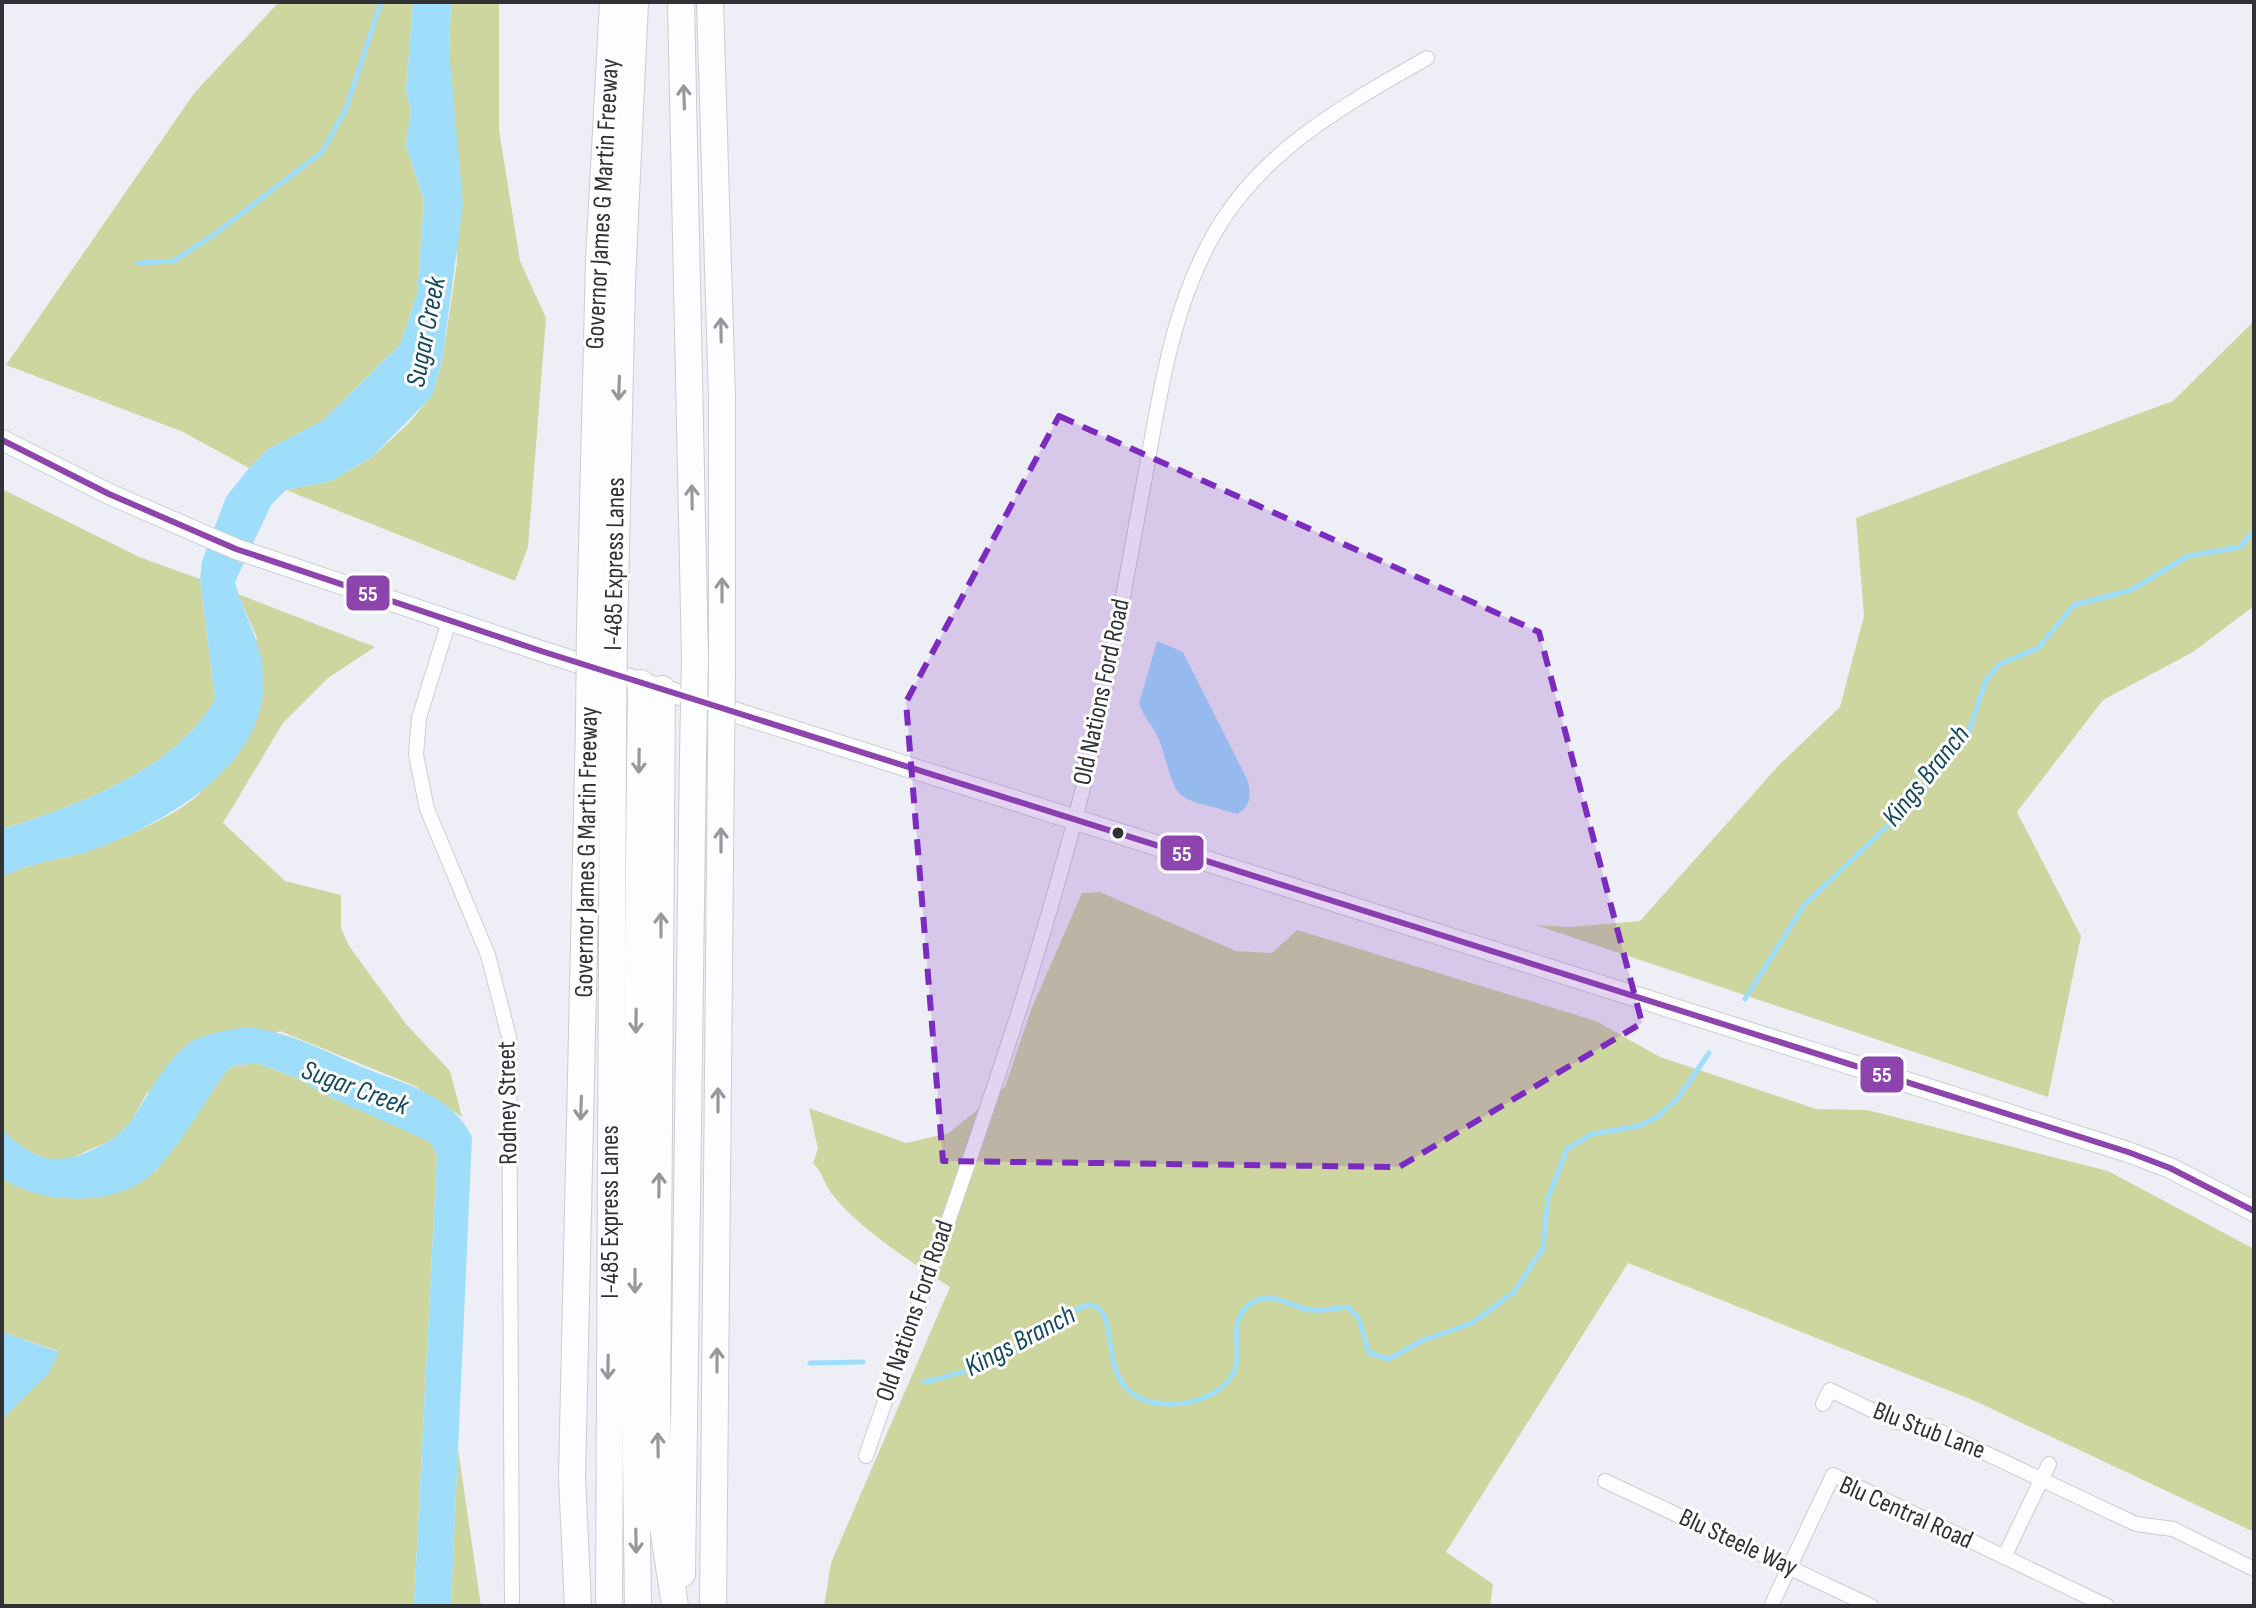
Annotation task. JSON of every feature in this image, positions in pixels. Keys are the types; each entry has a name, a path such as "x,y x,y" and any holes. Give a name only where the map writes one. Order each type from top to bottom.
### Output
{"highway":[{"name":"Governor James G Martin Freeway","path":"578,1606 572,1477 601,726 599,260 613,2"},
{"name":"I-485 Express Lanes","path":"602,632 635,2"},
{"path":"681,2 690,307 695,659 681,1606"},
{"path":"690,307 710,12"},
{"path":"710,12 722,399 713,1606"},
{"path":"638,1606 634,1321 652,686"},
{"path":"652,686 657,1410 660,1507 675,1606"},
{"name":"I-485 Express Lanes","path":"601,726 608,1602"},
{"path":"572,1477 608,1602"}],"main road":[{"path":"2,440 109,494 289,568 652,686 2128,1152 2170,1168 2254,1211"}],"street":[{"name":"Old Nations Ford Road","path":"866,1456 1035,964 1075,819 1114,643 1166,364 1177,321 1200,259 1230,210 1275,158 1333,114 1427,58"},
{"name":"Rodney Street","path":"449,621 419,718 416,755 427,809 488,955 509,1037 512,1606"},
{"name":"Blu Stub Lane","path":"1823,1404 1830,1390 1897,1422 1928,1426 2136,1524 2173,1529 2254,1569"},
{"path":"2004,1557 2049,1464"},
{"name":"Blu Central Road","path":"1771,1606 1833,1475 2107,1606"},
{"name":"Blu Steele Way","path":"1605,1481 1871,1606"}],"highlighted area":[{"path":"1059,416 1539,632 1642,1023 1399,1167 943,1161 906,702"}],"green space":[{"path":"279,2 413,2 406,91 411,111 406,145 424,201 417,294 400,345 322,421 268,449 249,468 181,431 6,365 195,92"},
{"path":"451,2 499,2 499,130 520,261 546,318 528,547 515,581 286,490 331,481 372,457 409,423 432,395 442,362 457,262 449,49"},
{"path":"2254,321 2254,606 2193,652 2103,700 2017,812 2081,936 2048,1097 1536,925 1572,927 1640,921 1779,765 1840,707 1864,616 1856,518 2173,401"},
{"path":"2,489 139,557 200,579 215,699 198,724 176,746 150,765 92,796 2,829"},
{"path":"238,594 375,647 328,678 283,723 223,823 285,881 341,895 341,928 349,946 406,1024 450,1071 462,1117 415,1086 280,1031 147,1093 132,1120 116,1138 67,1160 46,1159 18,1146 2,1129 2,877 88,851 125,836 166,817 199,794 220,746 257,638"},
{"path":"1100,892 1236,951 1272,953 1297,930 1596,1021 1660,1057 1816,1109 1867,1110 2108,1171 2254,1249 2254,1532 1975,1401 1628,1263 1446,1552 1493,1584 1490,1606 824,1606 831,1563 950,1287 871,1232 832,1194 813,1163 818,1149 809,1108 906,1143 949,1133 1005,1087 1031,1010 1082,893"},
{"path":"256,1063 295,1077 330,1097 409,1130 430,1142 437,1155 414,1606 2,1606 2,1419 48,1373 58,1351 2,1332 2,1178 156,1171 225,1073 233,1066"},
{"path":"458,1449 481,1606 451,1606"}],"water":[{"name":"Sugar Creek","path":"413,2 451,2 449,49 463,204 442,362 432,396 372,457 331,481 286,490 271,505 235,582 263,669 262,702 252,731 235,758 187,802 129,835 101,847 2,877 2,829 61,809 122,782 176,746 198,724 215,699 200,579 202,561 226,497 268,449 322,421 400,345 417,294 424,201 406,145 411,111 406,91"},
{"path":"1157,641 1183,652 1248,781 1249,800 1238,814 1189,800 1176,789 1158,737 1139,704"},
{"name":"Sugar Creek","path":"246,1027 291,1037 424,1092 452,1110 472,1137 451,1606 414,1606 437,1155 430,1142 330,1097 295,1077 256,1063 233,1066 225,1073 157,1169 142,1182 124,1191 81,1199 59,1198 38,1194 2,1178 2,1129 36,1155 59,1159 85,1153 110,1140 126,1127 162,1073 189,1043 221,1031"},
{"path":"2,1332 59,1352 49,1373 2,1419"}],"waterway":[{"path":"138,263 174,261 322,152 346,109 381,2"},
{"name":"Kings Branch","path":"1745,999 1804,905 1897,817 1968,734 1986,680 2000,664 2038,648 2074,605 2131,590 2188,556 2240,547 2254,531"},
{"name":"Kings Branch","path":"924,1382 967,1371 1009,1354 1087,1305 1099,1309 1106,1320 1116,1371 1126,1387 1142,1399 1168,1404 1207,1396 1231,1378 1237,1360 1240,1316 1260,1299 1275,1299 1311,1310 1348,1307 1359,1319 1369,1353 1389,1359 1421,1341 1472,1323 1514,1292 1543,1248 1548,1198 1567,1149 1592,1134 1639,1126 1657,1117 1678,1098 1709,1053"},
{"name":"Kings Branch","path":"810,1363 863,1362"}],"transit line":[{"name":"55","path":"2,440 109,494 236,549 541,651 2128,1152 2170,1168 2254,1211"}]}
